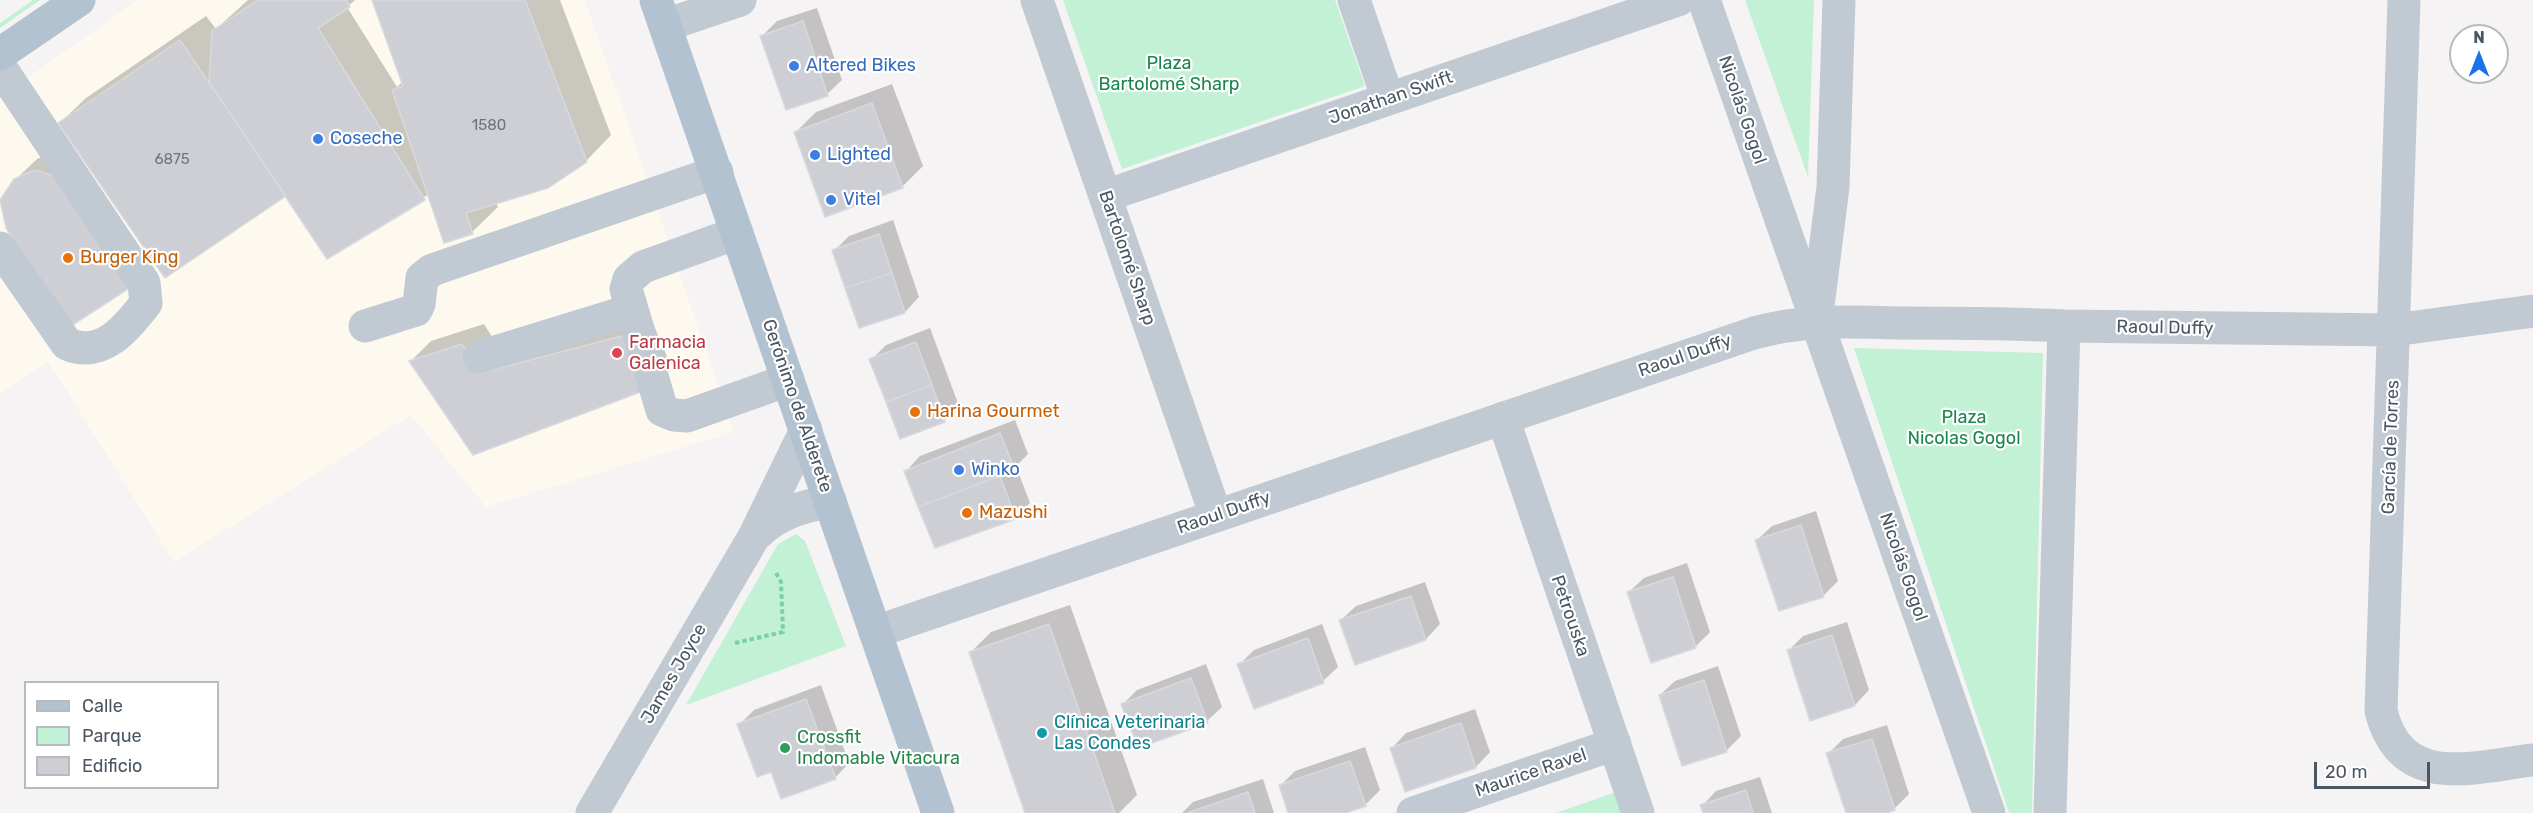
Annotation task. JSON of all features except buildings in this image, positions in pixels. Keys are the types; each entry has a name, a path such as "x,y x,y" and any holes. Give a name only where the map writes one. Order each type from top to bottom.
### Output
{"main road":[{"path":"0,54 79,0"},
{"name":"Gerónimo de Alderete","path":"661,13 938,813"}],"street":[{"path":"661,13 740,0"},
{"name":"Bartolomé Sharp","path":"1037,0 1216,516"},
{"path":"1354,0 1388,99"},
{"name":"Jonathan Swift","path":"1106,196 1677,0"},
{"name":"Nicolás Gogol","path":"1704,0 1989,813"},
{"name":"Nicolás Gogol","path":"1816,322 1833,187 1839,0"},
{"name":"García de Torres","path":"2404,0 2381,711 2384,724 2398,747 2427,767 2445,770 2533,760"},
{"path":"0,68 144,283 146,303 127,329 103,345 79,349 67,344 0,248"},
{"path":"365,326 416,310 419,304 422,278 432,270 717,172"},
{"path":"737,233 643,267 629,279 626,289 662,410 674,415 687,416 788,380"},
{"path":"479,357 632,310"},
{"name":"Raoul Duffy","path":"875,632 1782,325 1816,322 2011,323 2064,326 2394,330 2533,311"},
{"path":"2050,813 2064,326"},
{"name":"Petrouska","path":"1503,418 1638,813"},
{"name":"James Joyce","path":"592,813 755,535 806,430"},
{"name":"James Joyce","path":"755,535 777,517 793,510 830,501"},
{"name":"Maurice Ravel","path":"1413,813 1615,744"}],"shaded area":[{"path":"138,0 585,0 734,432 486,507 411,415 174,562 48,361 0,393 0,97"}],"green space":[{"path":"33,0 40,0 0,28 0,23"},
{"name":"Plaza Bartolomé Sharp","path":"1063,0 1335,0 1365,86 1122,169"},
{"path":"1745,0 1814,0 1808,177"},
{"name":"Plaza Nicolas Gogol","path":"1854,348 2043,353 2032,813 2009,813"},
{"path":"796,534 805,541 846,646 686,705 778,544"},
{"path":"1616,792 1623,813 1556,813"}],"place":[{"name":"Altered Bikes","path":"794,66"},
{"name":"Coseche","path":"318,139"},
{"name":"Lighted","path":"815,155"},
{"name":"Vitel","path":"831,200"},
{"name":"Burger King","path":"68,258"},
{"name":"Farmacia Galenica","path":"617,353"},
{"name":"Harina Gourmet","path":"915,412"},
{"name":"Winko","path":"959,470"},
{"name":"Mazushi","path":"967,513"},
{"name":"Clínica Veterinaria Las Condes","path":"1042,733"},
{"name":"Crossfit Indomable Vitacura","path":"785,748"}]}
